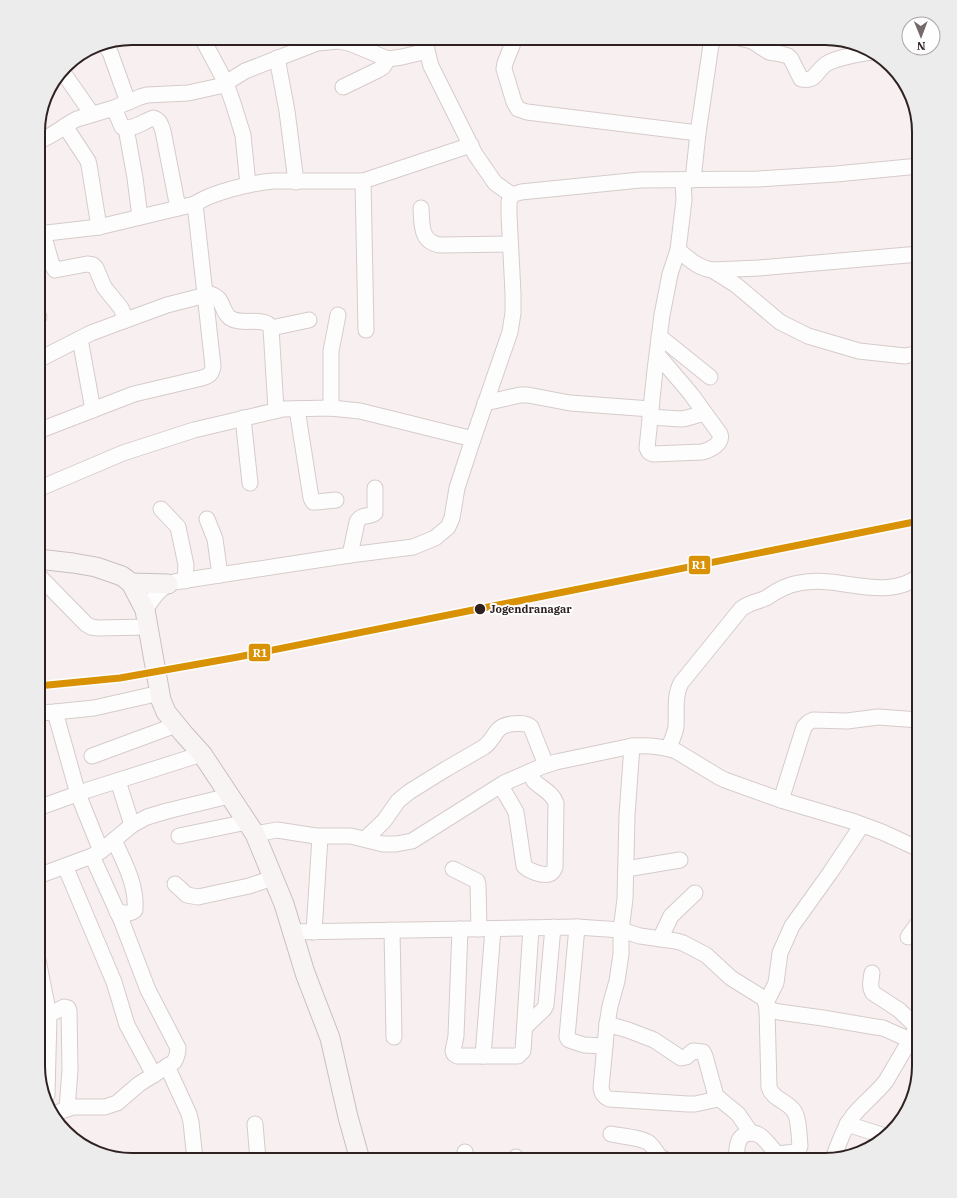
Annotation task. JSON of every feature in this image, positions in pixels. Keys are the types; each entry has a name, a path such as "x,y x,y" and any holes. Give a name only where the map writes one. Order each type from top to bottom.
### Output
{"main road":[{"path":"45,560 96,567 122,576 131,584 147,618 161,700 166,712 202,754 251,828 284,904 305,973 330,1038 348,1117 358,1153"},
{"path":"131,584 177,582"}],"street":[{"path":"206,45 226,83 234,103 243,135 248,185"},
{"path":"45,138 77,119 121,105 146,95 188,93 226,83 245,71 309,45"},
{"path":"354,45 388,59 402,57 426,45 431,66 475,154 495,183 512,195"},
{"path":"512,45 504,64 504,68 514,102 518,109 527,112 698,134"},
{"path":"657,354 691,394 720,434 722,438 718,443 707,450 702,452 654,454 649,452 647,448 650,413 659,336 662,315 670,274 678,250 684,200 698,134 711,45"},
{"path":"758,45 769,52 788,56 801,78 805,79 811,79 825,65 832,61 863,54"},
{"path":"108,49 110,52 121,105 122,127 131,128 154,118 160,122 178,208"},
{"path":"277,58 287,111 296,182"},
{"path":"343,87 383,67 388,59"},
{"path":"65,76 92,114"},
{"path":"65,126 88,161 99,227"},
{"path":"126,128 140,217"},
{"path":"45,234 99,227 195,204 208,197 248,185 273,181 363,181 471,145"},
{"path":"512,195 522,192 640,180 758,179 836,174 912,167"},
{"path":"363,181 366,330"},
{"path":"45,582 86,624 91,627 98,628 147,618 154,596 177,582 350,555 413,547 435,538 440,534 448,527 452,518 457,488 510,332 513,293 509,202 512,195"},
{"path":"45,429 134,394 207,377 211,374 212,366 195,204"},
{"path":"421,208 422,228 424,234 428,241 433,244 510,244"},
{"path":"45,245 55,270 87,264 94,265 104,287 121,308 126,320"},
{"path":"678,250 695,264 712,270 759,268 912,255"},
{"path":"712,270 736,284 780,322 808,336 859,351 905,356 912,354"},
{"path":"45,356 91,333 126,320 168,305 205,295 216,295 227,315 232,319 238,321 265,322 271,328 276,410"},
{"path":"331,408 331,351 338,315"},
{"path":"271,328 309,320"},
{"path":"659,336 710,377"},
{"path":"80,339 93,410"},
{"path":"485,403 520,395 528,395 570,403 650,413 681,419 704,413"},
{"path":"45,486 123,453 194,430 283,409 331,408 360,411 473,439"},
{"path":"297,409 311,498 313,502 336,500"},
{"path":"244,418 250,484"},
{"path":"350,555 359,518 375,513 375,488"},
{"path":"161,509 178,527 186,565 177,582"},
{"path":"207,519 215,539 220,575"},
{"path":"669,748 676,726 678,688 745,605 764,598 779,589 798,583 828,582 879,588 902,586 912,581"},
{"path":"45,712 94,708 159,688"},
{"path":"55,712 96,854 117,912 148,990 178,1048 177,1058 174,1062 139,1084 117,1104 105,1107 73,1107 60,1112"},
{"path":"781,800 804,727 809,722 813,720 847,721 878,717 912,719"},
{"path":"364,839 384,821 398,801 409,792 489,744 500,728 504,726 524,723 528,724 531,727 546,765"},
{"path":"92,756 176,725"},
{"path":"632,746 624,907 621,930 621,954 617,981 607,1024 602,1094 608,1099 688,1104 718,1099"},
{"path":"179,836 251,828 276,830 320,837 351,836 383,844 396,844 412,841 501,786 546,765 632,746 649,746 669,748 682,754 719,777 781,800 862,825 912,846"},
{"path":"45,806 202,754"},
{"path":"501,786 516,812 524,866 541,874 549,874 553,872 555,867 556,803 551,793 535,782 529,772"},
{"path":"118,781 132,825"},
{"path":"45,873 96,854 132,825 146,817 229,796"},
{"path":"792,1153 799,1149 800,1146 796,1115 794,1110 772,1094 769,1087 767,1006 776,983 780,953 792,926 862,825"},
{"path":"314,932 320,837"},
{"path":"114,840 132,881 136,905 135,910 132,913 126,914 117,912"},
{"path":"626,869 680,860"},
{"path":"65,866 114,982 127,1025 154,1075"},
{"path":"453,869 477,882 486,929 483,1056"},
{"path":"175,884 187,895 198,897 249,886 273,878"},
{"path":"660,939 671,916 695,893"},
{"path":"293,932 553,927 621,930 640,936 683,943 706,955 731,978 762,998 767,1006 779,1012 883,1028 912,1030"},
{"path":"525,1027 544,1009 546,1004 553,927"},
{"path":"577,927 567,1037 569,1040 584,1045 605,1046"},
{"path":"460,929 454,1054 457,1056 518,1056 523,1051 531,928"},
{"path":"392,930 394,1037"},
{"path":"908,937 912,932"},
{"path":"872,973 871,990 873,993 899,1010 912,1026"},
{"path":"45,1017 64,1007 68,1008 70,1070 60,1112"},
{"path":"607,1024 648,1037 681,1058 694,1051 703,1052 718,1099 738,1114 751,1133"},
{"path":"45,1030 48,1066 47,1085"},
{"path":"835,1152 847,1124 882,1086 912,1035"},
{"path":"48,1066 70,1070"},
{"path":"167,1066 189,1114 194,1153"},
{"path":"255,1124 257,1153"},
{"path":"847,1124 878,1134"},
{"path":"737,1153 737,1144 740,1138 745,1134 751,1133 758,1134 763,1137 777,1153"},
{"path":"611,1134 645,1140 657,1153"}],"transit line":[{"name":"R1","path":"45,685 120,678 238,657 912,522"}],"place":[{"name":"Jogendranagar","path":"480,609"}]}
